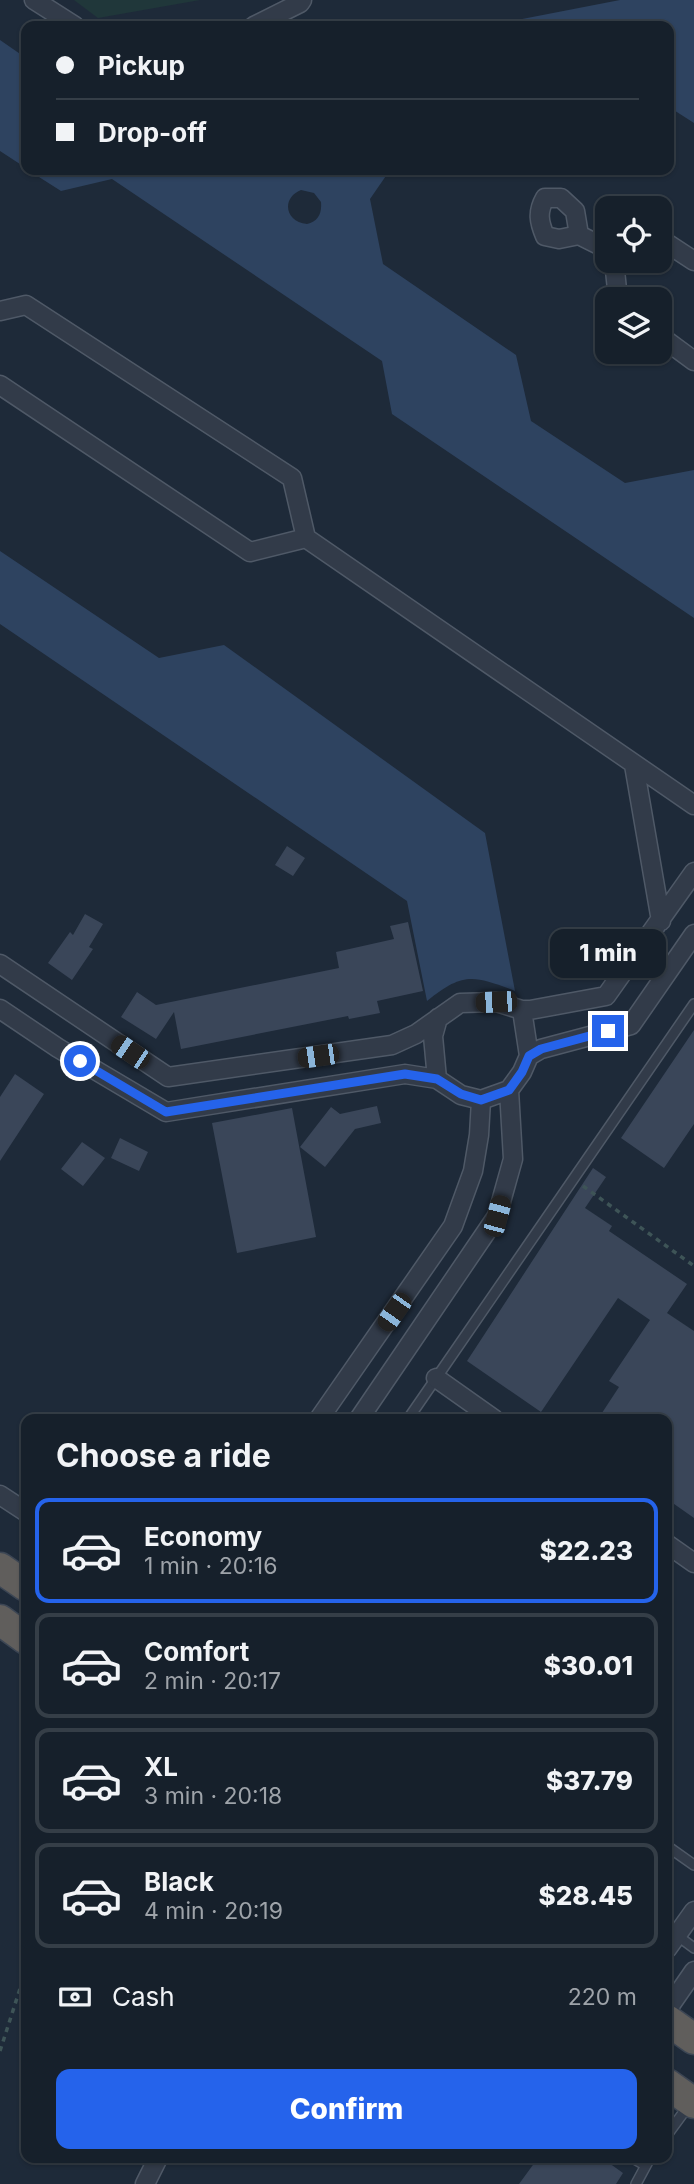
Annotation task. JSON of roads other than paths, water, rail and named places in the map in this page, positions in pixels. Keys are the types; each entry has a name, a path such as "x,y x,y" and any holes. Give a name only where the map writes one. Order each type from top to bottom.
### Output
{"highway":[{"path":"0,1568 21,1583"},
{"path":"0,1620 21,1635"},
{"path":"672,2024 694,2039"},
{"path":"672,2087 693,2102"}],"street":[{"path":"34,0 67,21"},
{"path":"264,21 302,0"},
{"path":"579,235 595,243"},
{"path":"672,247 694,261"},
{"path":"0,311 26,305 292,478 306,538 694,805"},
{"path":"672,345 694,361"},
{"path":"0,385 250,552 306,538"},
{"path":"634,765 661,921"},
{"path":"0,964 168,1077 392,1045 416,1034 460,1003 496,1002 522,1010 606,996 694,872"},
{"path":"529,1056 541,1049 631,1025 694,934"},
{"path":"0,1009 58,1048 166,1112 405,1074 437,1079 461,1094 481,1100 509,1090 522,1072 529,1056 522,1010"},
{"path":"437,1079 433,1036 438,1018"},
{"path":"362,1414 497,1216 513,1159 509,1090"},
{"path":"322,1414 453,1226 473,1171 481,1100"},
{"path":"436,1378 487,1414"},
{"path":"0,1495 21,1509"},
{"path":"672,1548 694,1563"},
{"path":"672,1936 694,1910"},
{"path":"672,2003 694,1971"},
{"path":"145,2184 156,2163"}],"lane":[{"path":"411,1414 694,1004"},
{"path":"672,1850 694,1865"},
{"path":"672,1939 694,1948"},
{"path":"672,2129 693,2102"},
{"path":"636,2184 646,2163"}],"water":[{"path":"620,0 694,0 694,123 674,110 674,21 512,21"},
{"path":"0,40 21,55 21,165 0,151"},
{"path":"36,175 387,175 370,199 383,264 516,355 531,421 625,483 694,470 694,618 392,414 382,361 112,179 61,191","holes":["301,190 314,193 321,202 318,216 307,224 294,219 288,209 290,198"]},
{"path":"0,551 159,658 224,645 485,833 515,991 478,979 469,979 450,985 427,1001 407,901 0,624"}]}
